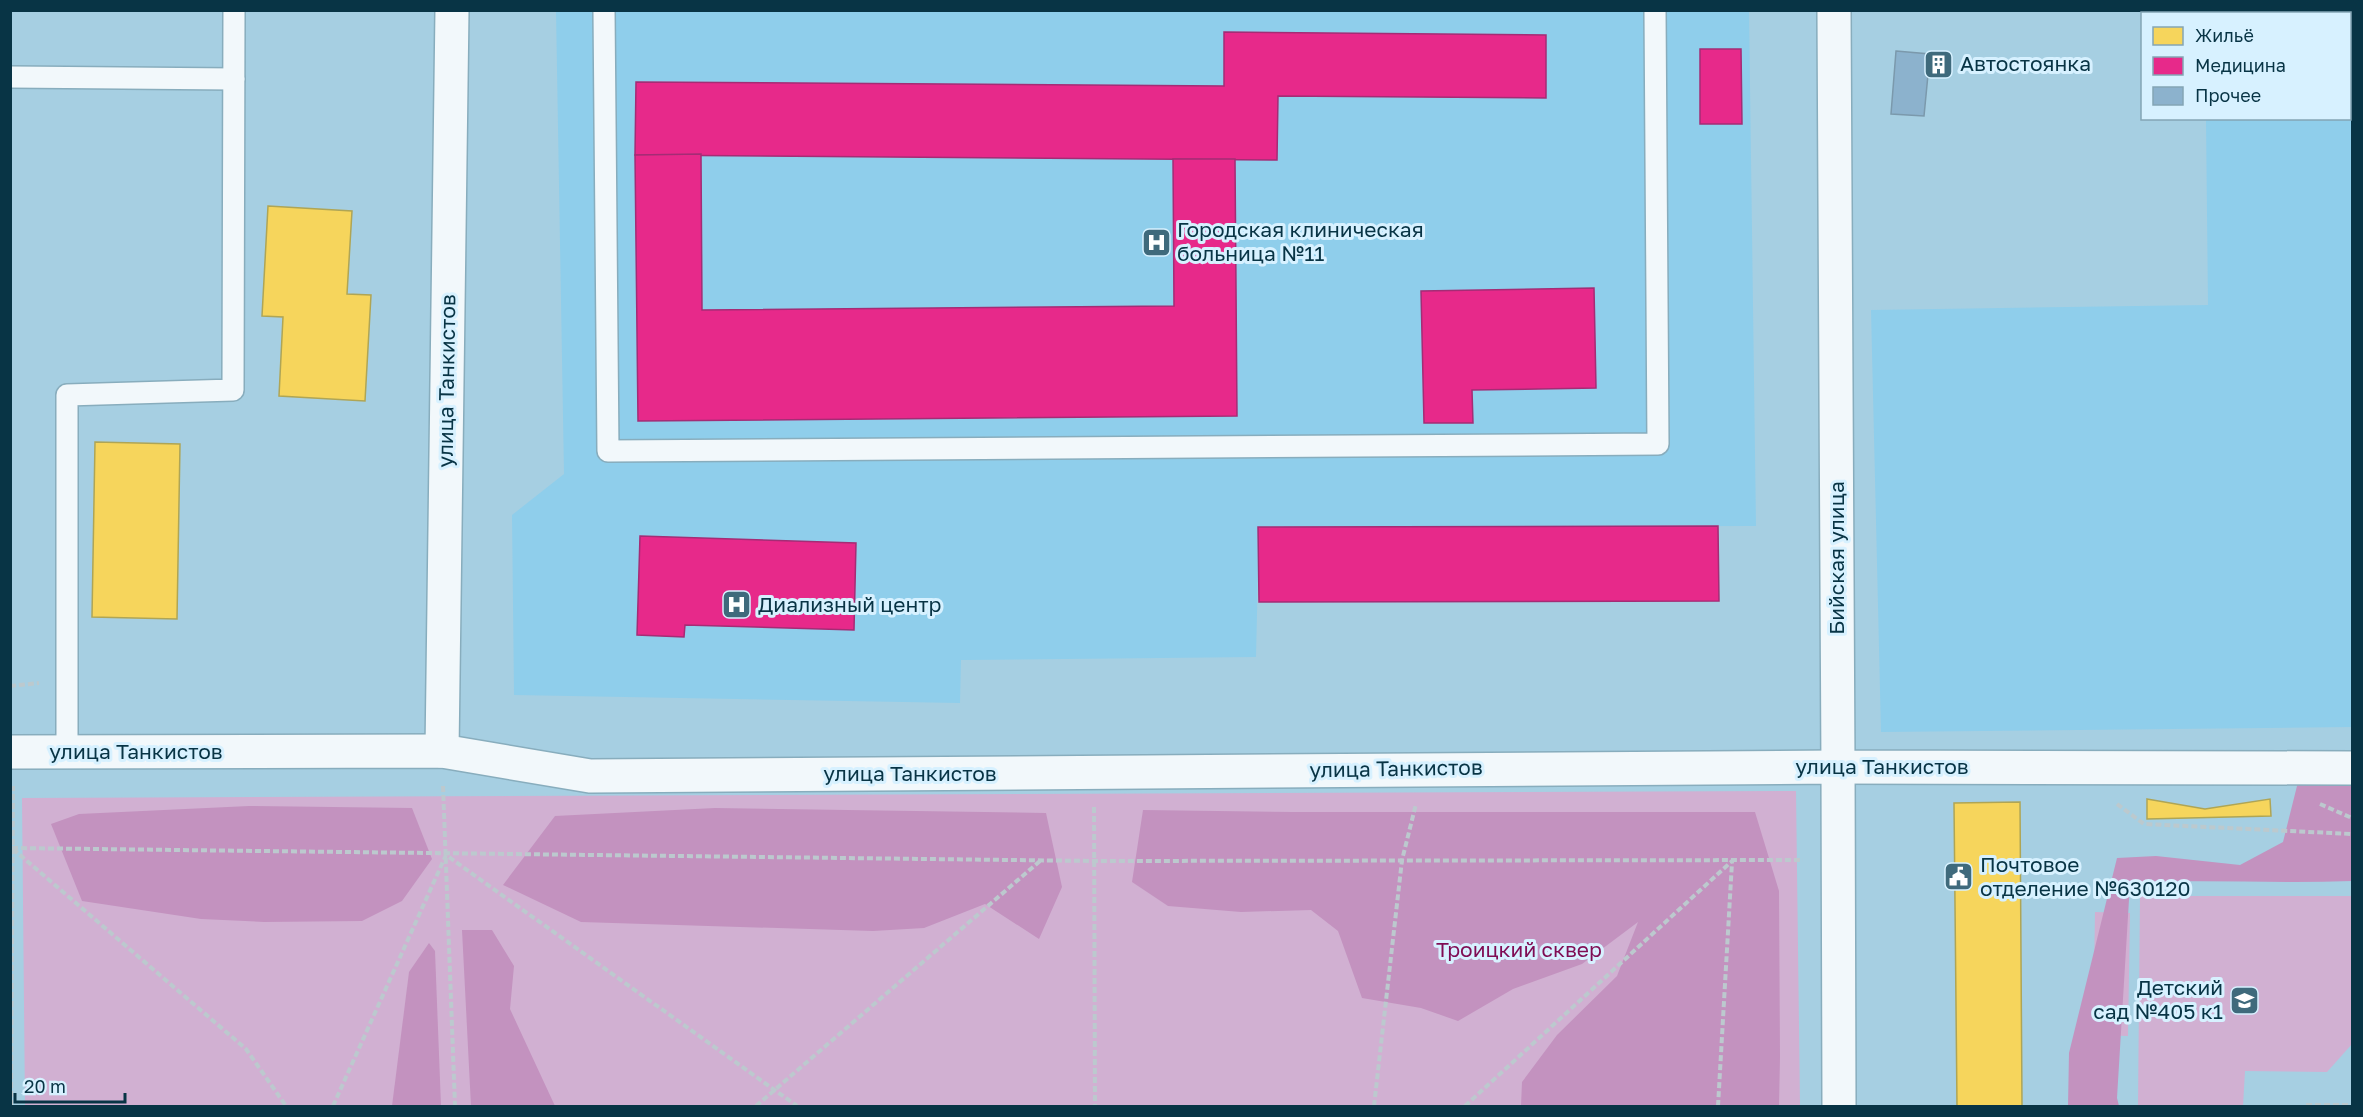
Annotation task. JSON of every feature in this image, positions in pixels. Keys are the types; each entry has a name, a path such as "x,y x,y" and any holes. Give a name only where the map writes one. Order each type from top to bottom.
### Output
{"street":[{"name":"улица Танкистов","path":"442,751 452,10"},
{"name":"Бийская улица","path":"1834,10 1839,1107"},
{"name":"улица Танкистов","path":"12,752 442,751 590,777 1424,768 2352,768"}],"lane":[{"path":"67,752 68,395 233,390 234,10"},
{"path":"604,10 608,451 1658,444 1655,10"},
{"path":"10,78 234,79"}],"path":[{"path":"442,751 455,1107"},
{"path":"11,1107 12,752"},
{"path":"1374,1107 1402,860 1424,768"},
{"path":"1095,773 1095,1107"},
{"path":"2108,798 2144,824 2352,834"},
{"path":"12,849 1094,861 1838,859"},
{"path":"12,849 246,1049 286,1107"},
{"path":"446,855 797,1107"},
{"path":"333,1107 446,855"},
{"path":"756,1107 1040,860"},
{"path":"1465,1107 1732,861"},
{"path":"1719,1107 1732,861"},
{"path":"2306,1105 2352,1105"}],"shaded area":[{"name":"Городская клиническая больница №11","path":"556,11 1749,11 1756,526 1259,527 1256,657 961,660 960,703 514,695 512,515 564,474"},
{"path":"2352,37 2352,727 1881,732 1871,310 2208,305 2206,120 2351,120"}],"green space":[{"path":"2352,775 2352,881 2130,883 2117,1098 2119,1106 2068,1106 2069,1053 2117,858 2156,856 2240,865 2283,842 2299,778"},
{"name":"Троицкий сквер","path":"1796,791 1800,1106 25,1106 22,798"},
{"path":"249,806 412,808 432,859 402,901 362,921 264,922 201,919 82,901 51,824 79,814"},
{"path":"715,808 1046,813 1062,887 1039,939 985,904 924,928 873,931 581,922 503,885 555,816"},
{"path":"1143,810 1755,812 1779,891 1779,1106 1521,1106 1522,1082 1557,1035 1617,976 1638,922 1582,964 1513,989 1458,1021 1421,1008 1362,998 1338,931 1311,910 1241,912 1168,906 1132,882"},
{"name":"Детский сад №405 к1","path":"2140,896 2352,896 2352,1044 2327,1072 2245,1071 2243,1106 2138,1106"},
{"path":"2095,912 2130,913 2128,1036 2093,1035"},
{"path":"462,930 492,930 514,966 510,1009 555,1106 471,1106"},
{"path":"429,943 435,951 441,1106 392,1106 409,972"}],"building: Жильё":[{"path":"268,206 352,211 347,294 371,295 365,401 279,396 283,317 262,316"},
{"path":"95,442 180,444 177,619 92,617"},
{"path":"2147,799 2205,809 2270,799 2271,816 2147,819"},
{"path":"2020,802 2022,1106 1957,1106 1954,803"}],"building: Медицина":[{"path":"1224,32 1546,35 1546,98 1278,96 1277,160 635,155 636,82 1224,86"},
{"path":"1700,49 1741,49 1742,124 1700,124"},
{"path":"701,154 702,310 1174,306 1173,159 1235,159 1237,416 638,421 635,155"},
{"path":"1594,288 1596,388 1472,390 1473,423 1424,423 1421,291"},
{"path":"1718,526 1719,601 1259,602 1258,527"},
{"path":"640,536 856,543 854,630 685,625 684,637 637,635"}],"building: Прочее":[{"path":"1896,51 1930,54 1924,116 1891,114"},
{"name":"Автостоянка","path":"1931,56 1948,56 1947,73 1931,72"}],"place":[{"name":"Автостоянка","path":"1939,64"},
{"name":"Городская клиническая больница №11","path":"1156,242"},
{"name":"Диализный центр","path":"737,605"},
{"name":"Почтовое отделение №630120","path":"1959,877"},
{"name":"Детский сад №405 к1","path":"2244,1000"}]}
